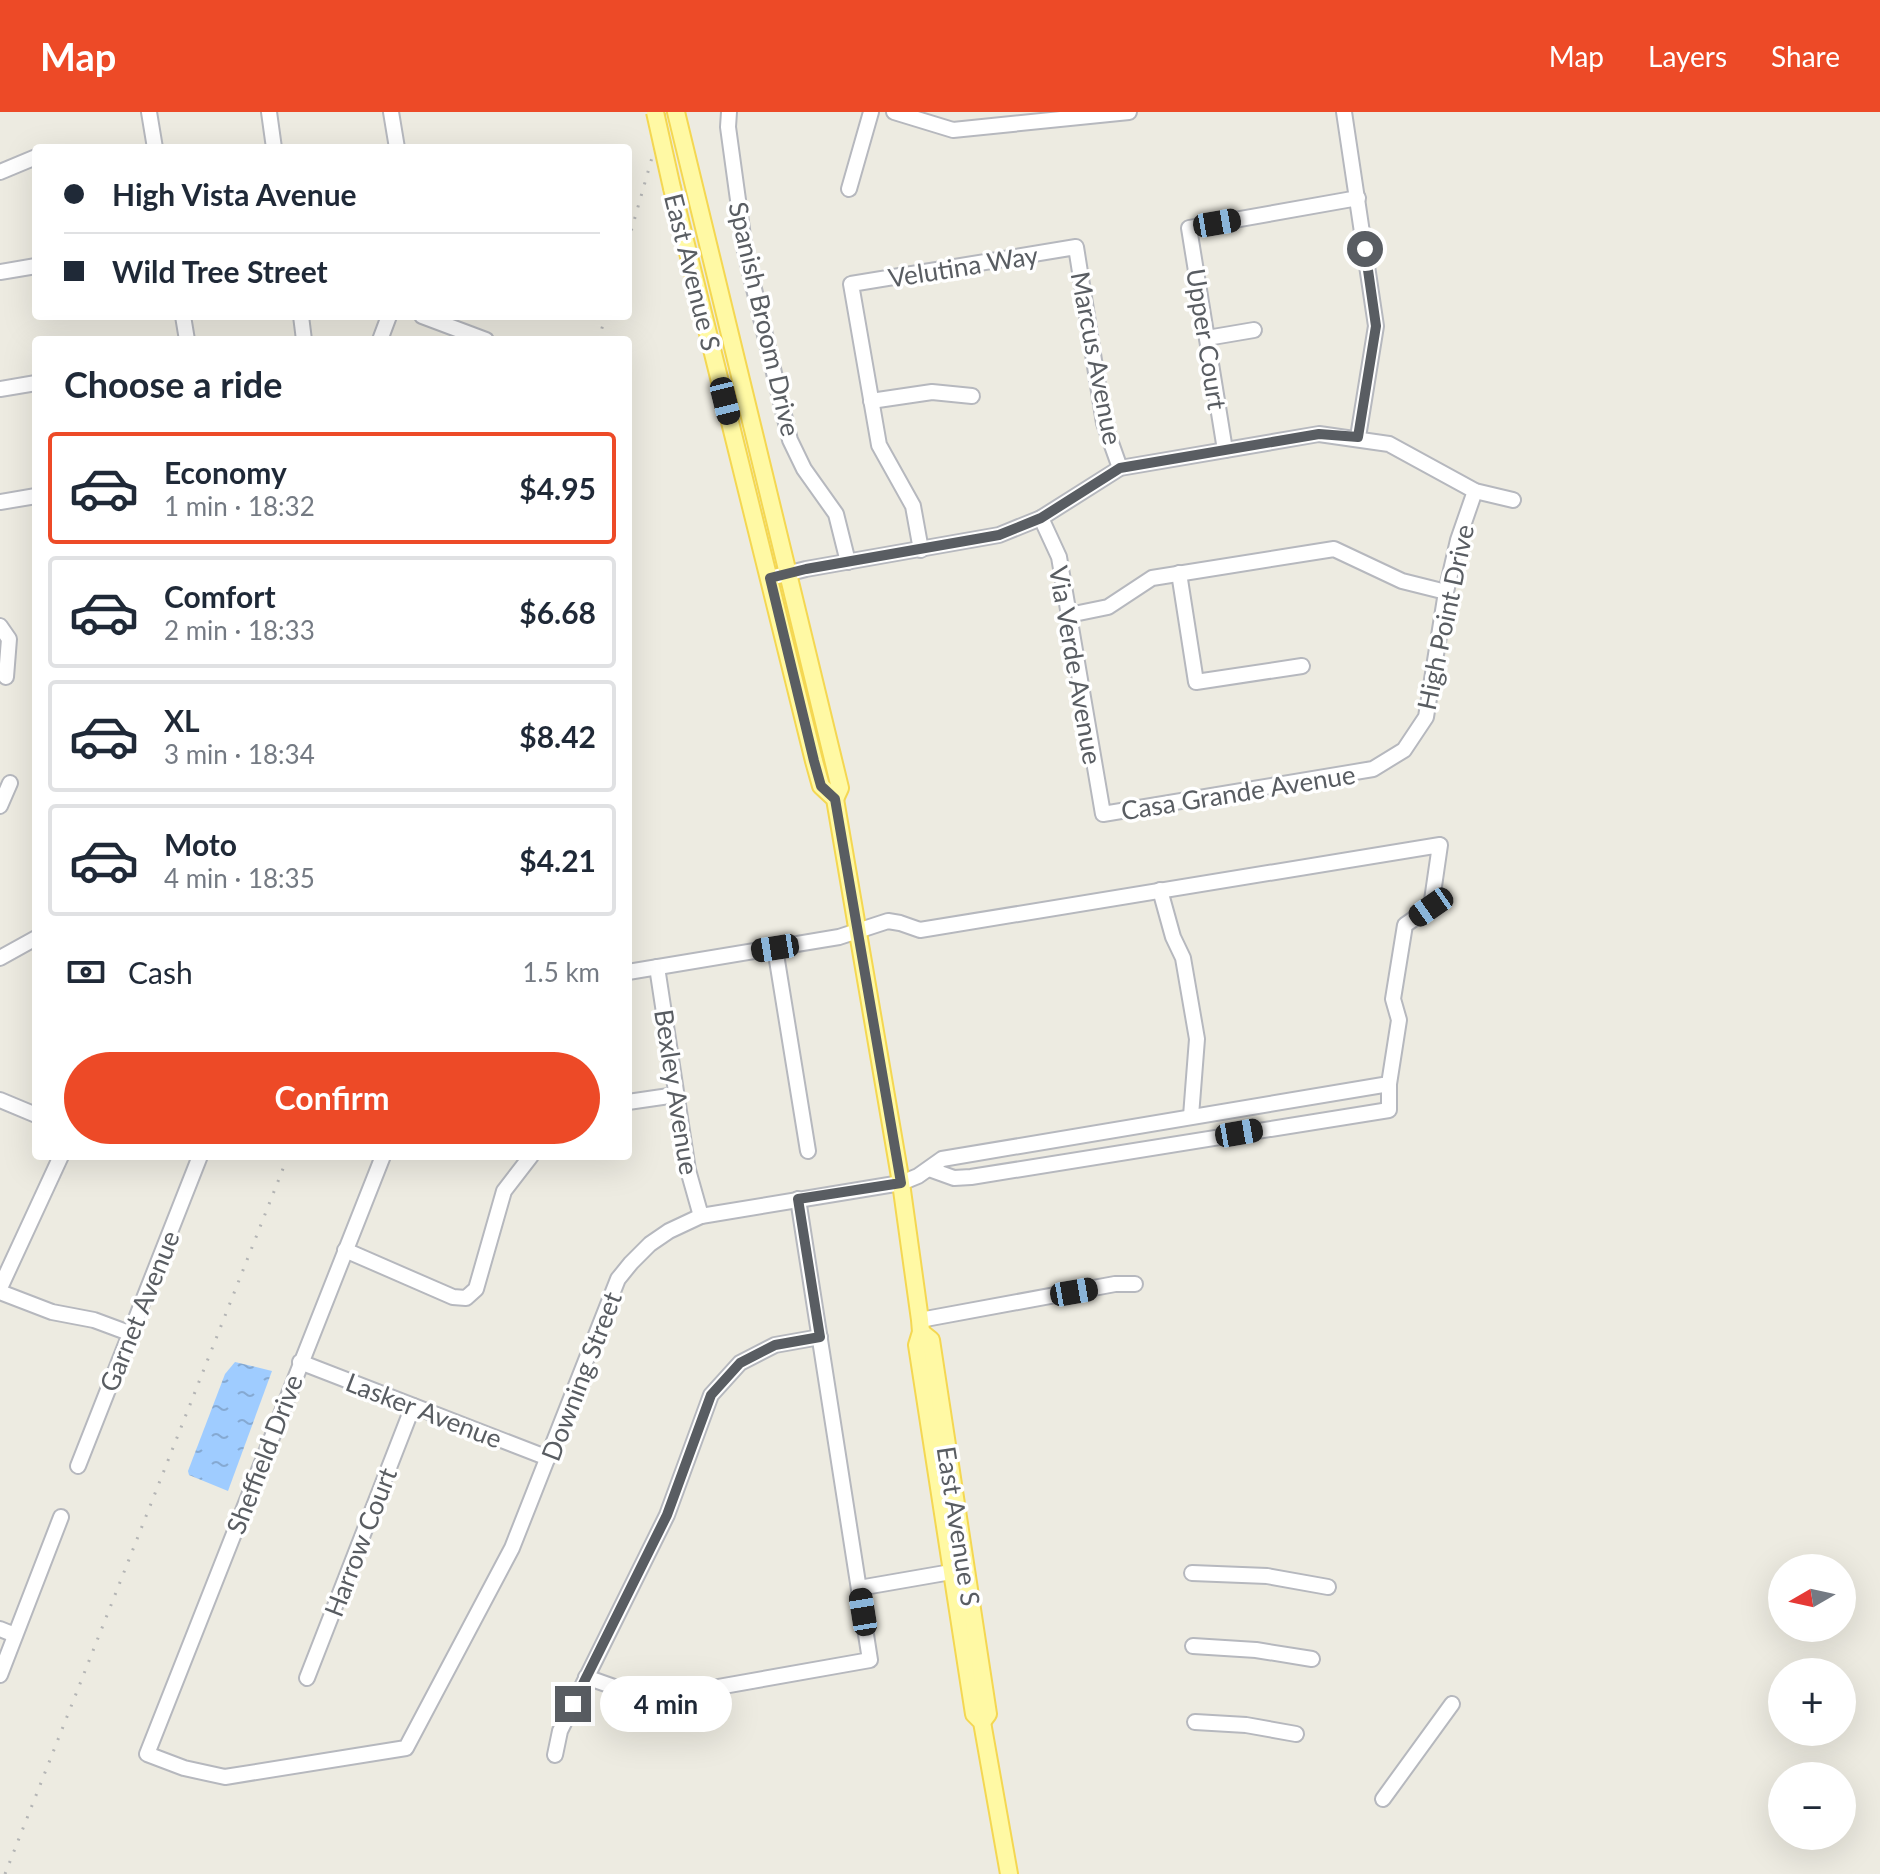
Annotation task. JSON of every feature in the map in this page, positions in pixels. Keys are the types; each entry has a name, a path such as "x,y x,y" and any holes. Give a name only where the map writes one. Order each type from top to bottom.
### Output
{"main road":[{"name":"East Avenue S","path":"655,112 814,761 821,786 835,799"},
{"name":"East Avenue S","path":"676,112 840,788 835,799 901,1183 921,1326 917,1345 951,1572 974,1714 982,1722 1009,1874"},
{"name":"East Avenue S","path":"921,1326 931,1340 988,1714 982,1722"}],"street":[{"path":"149,112 154,144"},
{"path":"269,112 273,144"},
{"path":"391,112 396,144"},
{"name":"Spanish Broom Drive","path":"729,112 728,127 745,251 786,426 804,469 836,514 848,562"},
{"path":"849,189 871,112"},
{"path":"894,112 953,130 1129,112"},
{"path":"1344,112 1376,326 1358,437"},
{"path":"0,172 32,159"},
{"name":"Upper Court","path":"1225,450 1189,228 1358,198"},
{"name":"Velutina Way","path":"871,401 851,284 1076,247"},
{"name":"Marcus Avenue","path":"1076,247 1104,423 1120,468"},
{"path":"0,272 32,267"},
{"path":"433,320 475,336"},
{"path":"1207,338 1254,330"},
{"path":"0,389 32,384"},
{"path":"921,550 913,506 879,445 871,401 932,392 972,396"},
{"path":"770,578 999,535 1041,518 1120,468 1319,434 1358,437 1389,444 1475,491 1513,500"},
{"name":"High Point Drive","path":"1373,769 1404,750 1426,717 1446,592 1458,540 1475,491"},
{"path":"0,502 32,497"},
{"name":"Via Verde Avenue","path":"1041,518 1059,557 1103,814"},
{"path":"1069,615 1108,607 1152,578 1334,549 1402,581 1446,592"},
{"path":"1179,573 1196,682 1302,666"},
{"path":"0,626 9,639 6,677"},
{"name":"Casa Grande Avenue","path":"1103,814 1373,769"},
{"path":"0,806 10,783"},
{"path":"632,971 839,937 888,921 920,930 1440,845 1431,907 1405,925 1393,999 1399,1020 1389,1084 1389,1110 971,1177 954,1178 929,1169"},
{"path":"1160,890 1173,937 1183,958 1197,1039 1191,1116"},
{"path":"0,958 32,940"},
{"path":"775,948 808,1151"},
{"name":"Bexley Avenue","path":"657,967 688,1170 701,1216"},
{"name":"Downing Street","path":"406,1748 512,1548 618,1279 650,1244 669,1231 701,1216 901,1183 942,1159 1389,1084"},
{"path":"632,1101 676,1095"},
{"path":"0,1100 32,1113"},
{"path":"59,1160 0,1290 52,1312 94,1320 129,1333"},
{"name":"Garnet Avenue","path":"78,1466 198,1160"},
{"name":"Sheffield Drive","path":"381,1160 147,1754 184,1768 225,1777 406,1748"},
{"path":"345,1250 453,1297 466,1298 476,1289 504,1191 528,1160"},
{"path":"586,1677 634,1694 673,1695 870,1660 798,1199"},
{"path":"921,1326 1115,1284 1135,1284"},
{"path":"555,1755 560,1731 667,1515 711,1395 740,1363 775,1345 820,1337"},
{"name":"Lasker Avenue","path":"300,1362 548,1458"},
{"name":"Harrow Court","path":"307,1678 413,1406"},
{"path":"0,1675 61,1517"},
{"path":"859,1588 951,1572 958,1574 967,1625 977,1640"},
{"path":"1192,1573 1267,1576 1328,1587"},
{"path":"0,1629 15,1635"},
{"path":"1193,1646 1256,1650 1312,1659"},
{"path":"1383,1799 1452,1704"},
{"path":"1195,1722 1246,1725 1296,1734"}],"water":[{"path":"235,1362 272,1371 228,1491 189,1475 188,1471 225,1374"}],"railway":[{"path":"632,228 665,112"},
{"path":"599,336 605,320"},
{"path":"5,1874 286,1160"}],"route":[{"path":"573,1704 667,1515 711,1395 740,1363 775,1345 820,1337 798,1199 901,1183 835,799 821,786 770,578 999,535 1041,518 1120,468 1319,434 1358,437 1376,326 1365,249"}]}
